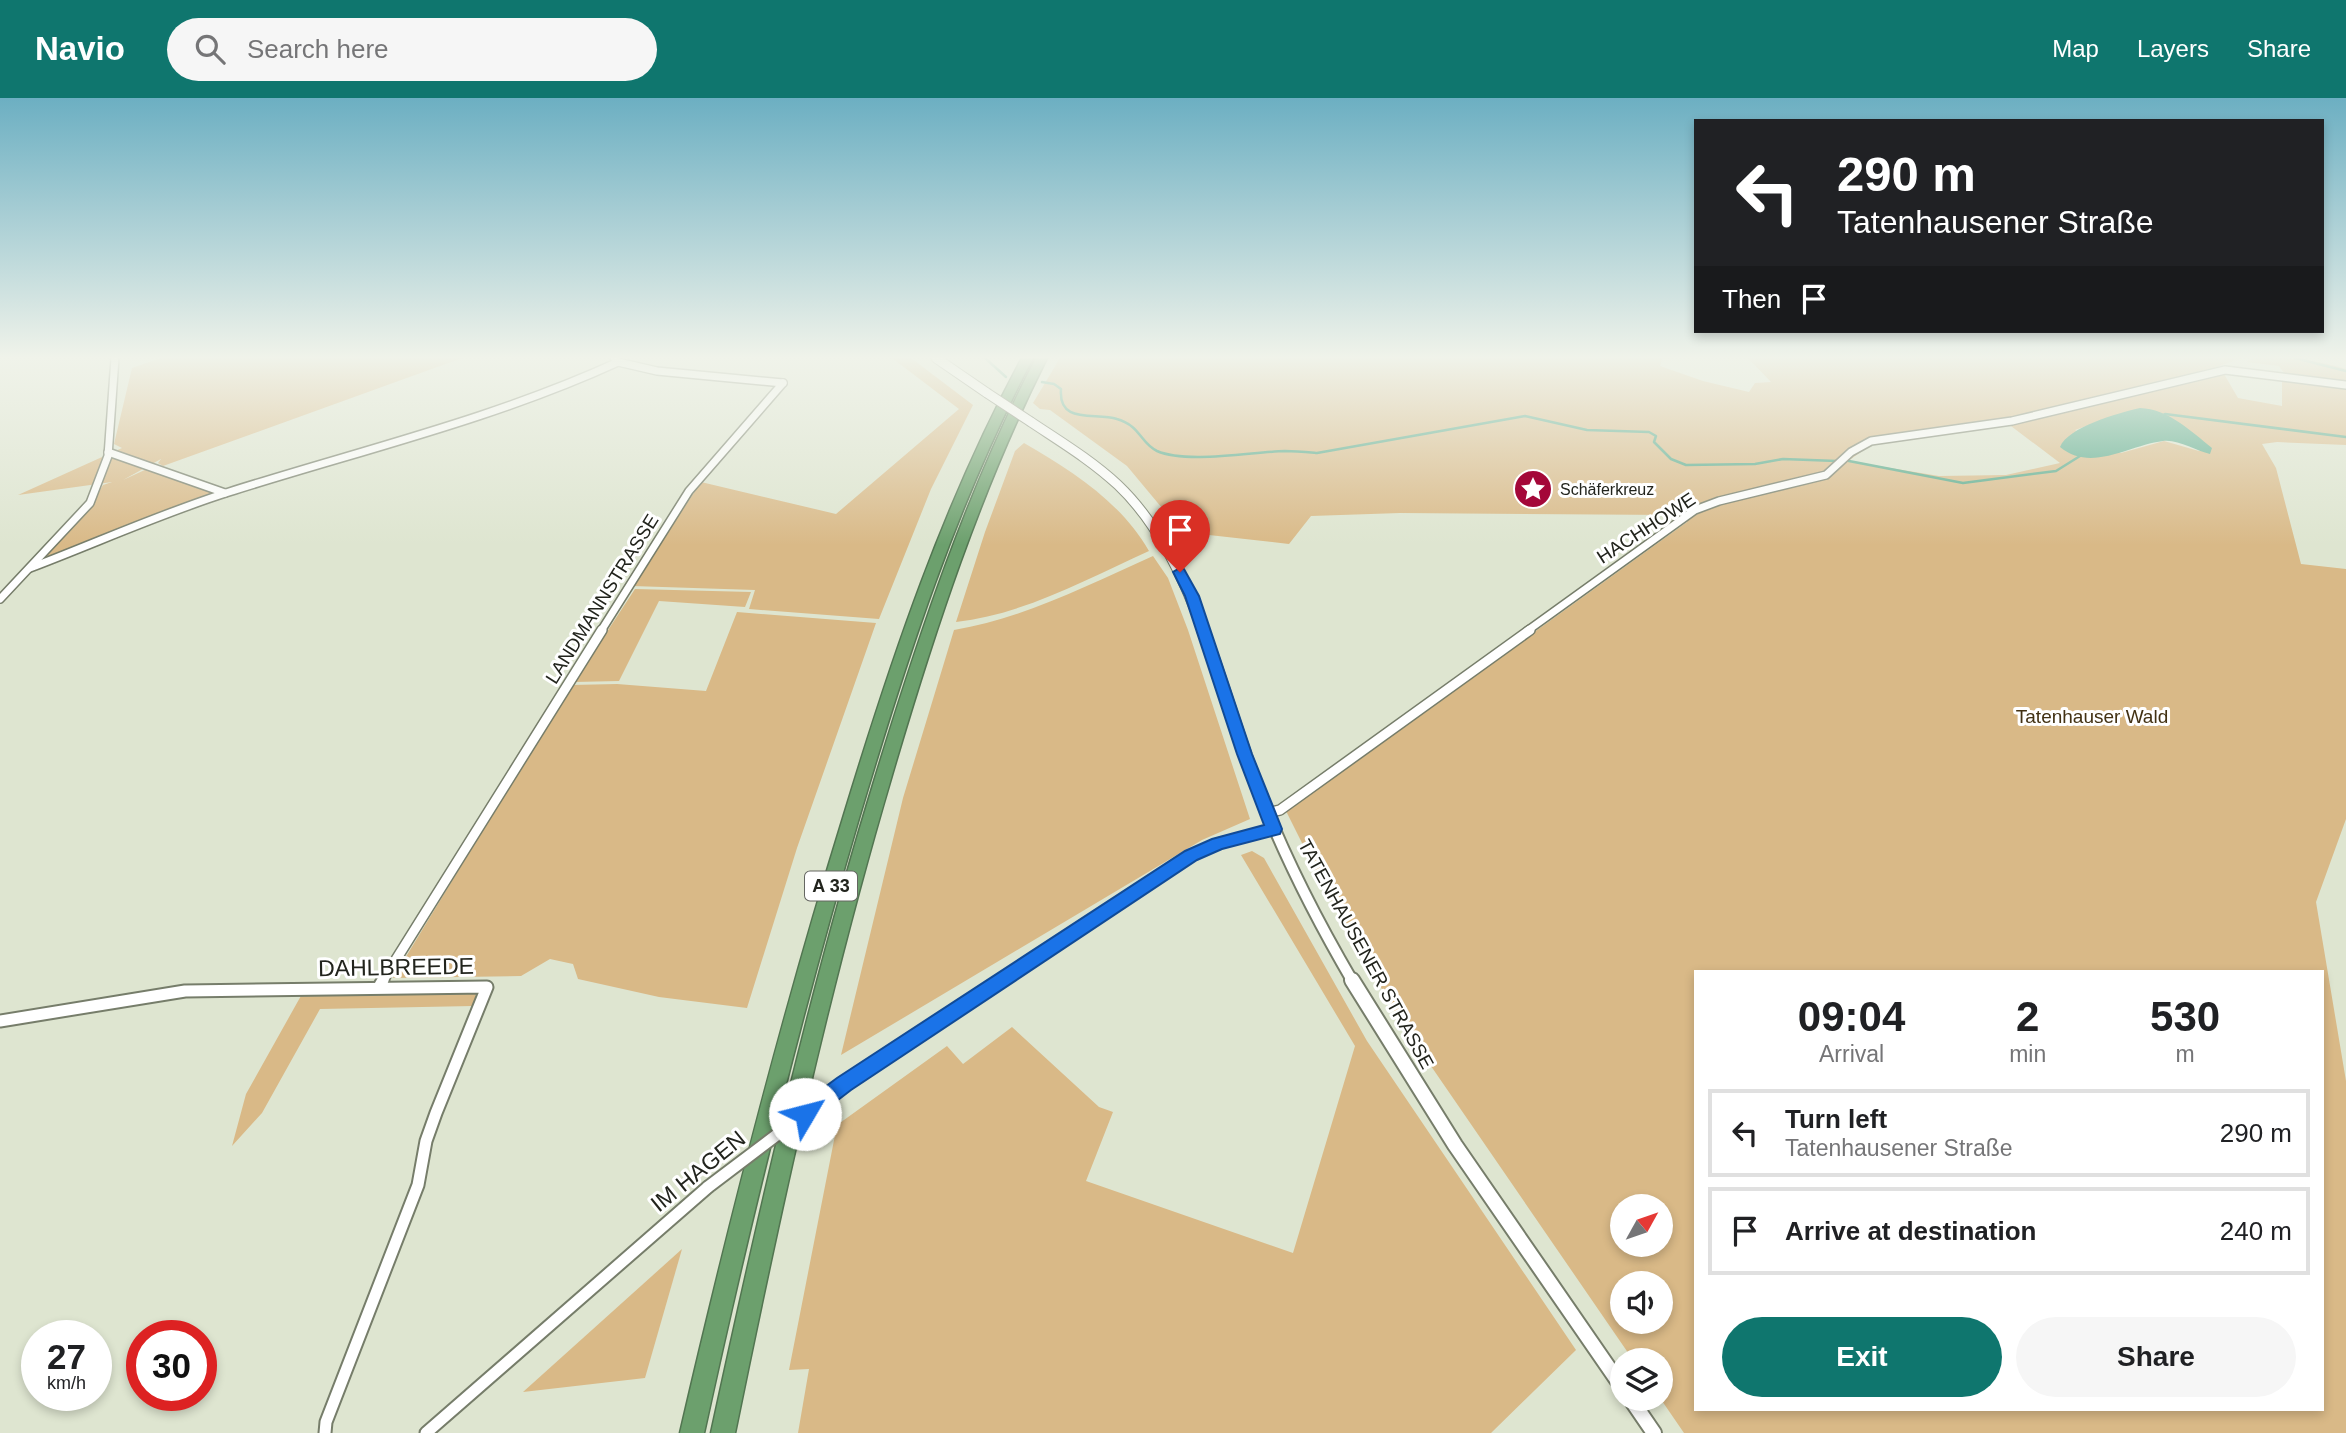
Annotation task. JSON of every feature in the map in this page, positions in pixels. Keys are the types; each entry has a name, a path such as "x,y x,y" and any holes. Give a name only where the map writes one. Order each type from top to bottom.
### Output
{"highway":[{"name":"A 33","path":"692,1433 799,998 883,716 914,624 980,451 996,420"},
{"name":"A 33","path":"723,1433 821,997 863,839 956,553 1012,420"}],"street":[{"path":"0,599 90,503 108,452 110,420"},
{"name":"LANDMANNSTRASSE","path":"30,568 225,493 459,420"},
{"name":"LANDMANNSTRASSE","path":"379,987 690,491 751,420"},
{"name":"TATENHAUSENER STRASSE","path":"1028,420 1079,454 1114,483 1141,510 1167,549 1192,596 1267,813 1303,893 1404,1069 1610,1369"},
{"name":"HACHHOWE","path":"1267,813 1280,810 1695,510 1719,501 1826,475 1851,452 1871,441 2015,420"},
{"path":"108,452 225,493"},
{"name":"IM HAGEN","path":"426,1433 708,1187 844,1084 1191,855 1218,843 1274,829"},
{"name":"DAHLBREEDE","path":"0,1021 185,991 487,987 436,1113 426,1141 418,1185 326,1422 325,1433"},
{"path":"1639,1411 1654,1433"}],"green space":[{"path":"120,420 290,420 163,466 158,463 161,459 123,480 149,468 217,494 40,562 84,516 103,485 112,482 18,495 122,448 114,444"},
{"path":"946,420 965,420 931,489 879,619 749,609 755,590 632,586 701,482 836,514"},
{"name":"Tatenhauser Wald","path":"1064,420 2103,420 2075,430 2121,453 2164,441 2199,451 2212,448 2105,420 2346,420 2346,445 2277,442 2262,444 2276,468 2301,564 2346,569 2346,819 2316,902 2346,1081 2346,1433 1684,1433 1669,1411 1673,1411 1673,1348 1625,1348 1615,1334 1673,1334 1673,1271 1610,1271 1610,1327 1400,1021 1323,885 1286,811 1687,522 1674,515 1400,513 1311,516 1289,544 1182,532 1127,466","holes":["2007,423 2060,463 2006,475 1939,476 1848,461 1874,443"]},
{"path":"1024,443 1094,489 1124,517 1149,551 1031,603 982,618 956,622 1015,451"},
{"path":"1153,556 1168,578 1188,630 1250,819 1202,840 841,1055 903,798 954,630 1031,609"},
{"path":"635,589 751,592 745,607 659,601 619,681 574,682"},
{"path":"737,612 876,623 797,848 747,1008 659,997 578,979 573,964 550,959 521,976 393,978 571,685 617,684 706,691"},
{"path":"1252,851 1264,858 1367,1041 1576,1350 1491,1433 798,1433 809,1369 789,1370 837,1125 947,1046 963,1064 1012,1027 1099,1107 1113,1112 1086,1181 1293,1253 1355,1046 1241,855"},
{"path":"302,994 476,994 473,1006 320,1009 262,1113 232,1146 246,1094"},
{"path":"682,1249 645,1378 523,1392"}],"shaded area":[{"path":"2099,420 2176,420 2212,448 2210,454 2181,443 2163,441 2097,458 2084,458 2060,447 2083,427"}],"waterway":[{"path":"1120,420 1136,430 1151,448 1185,457 1285,451 1317,453 1501,420"},
{"path":"1544,420 1587,430 1649,432 1656,436 1654,442 1671,459 1686,465 1755,464 1783,459 1837,461"},
{"path":"2215,420 2346,437"},
{"path":"1849,461 1963,483 2056,471 2080,456"}],"place":[{"name":"Schäferkreuz","path":"1533,489"}],"route":[{"path":"805,1114 844,1084 1191,855 1218,843 1274,829 1245,754 1192,596 1180,572"}]}
